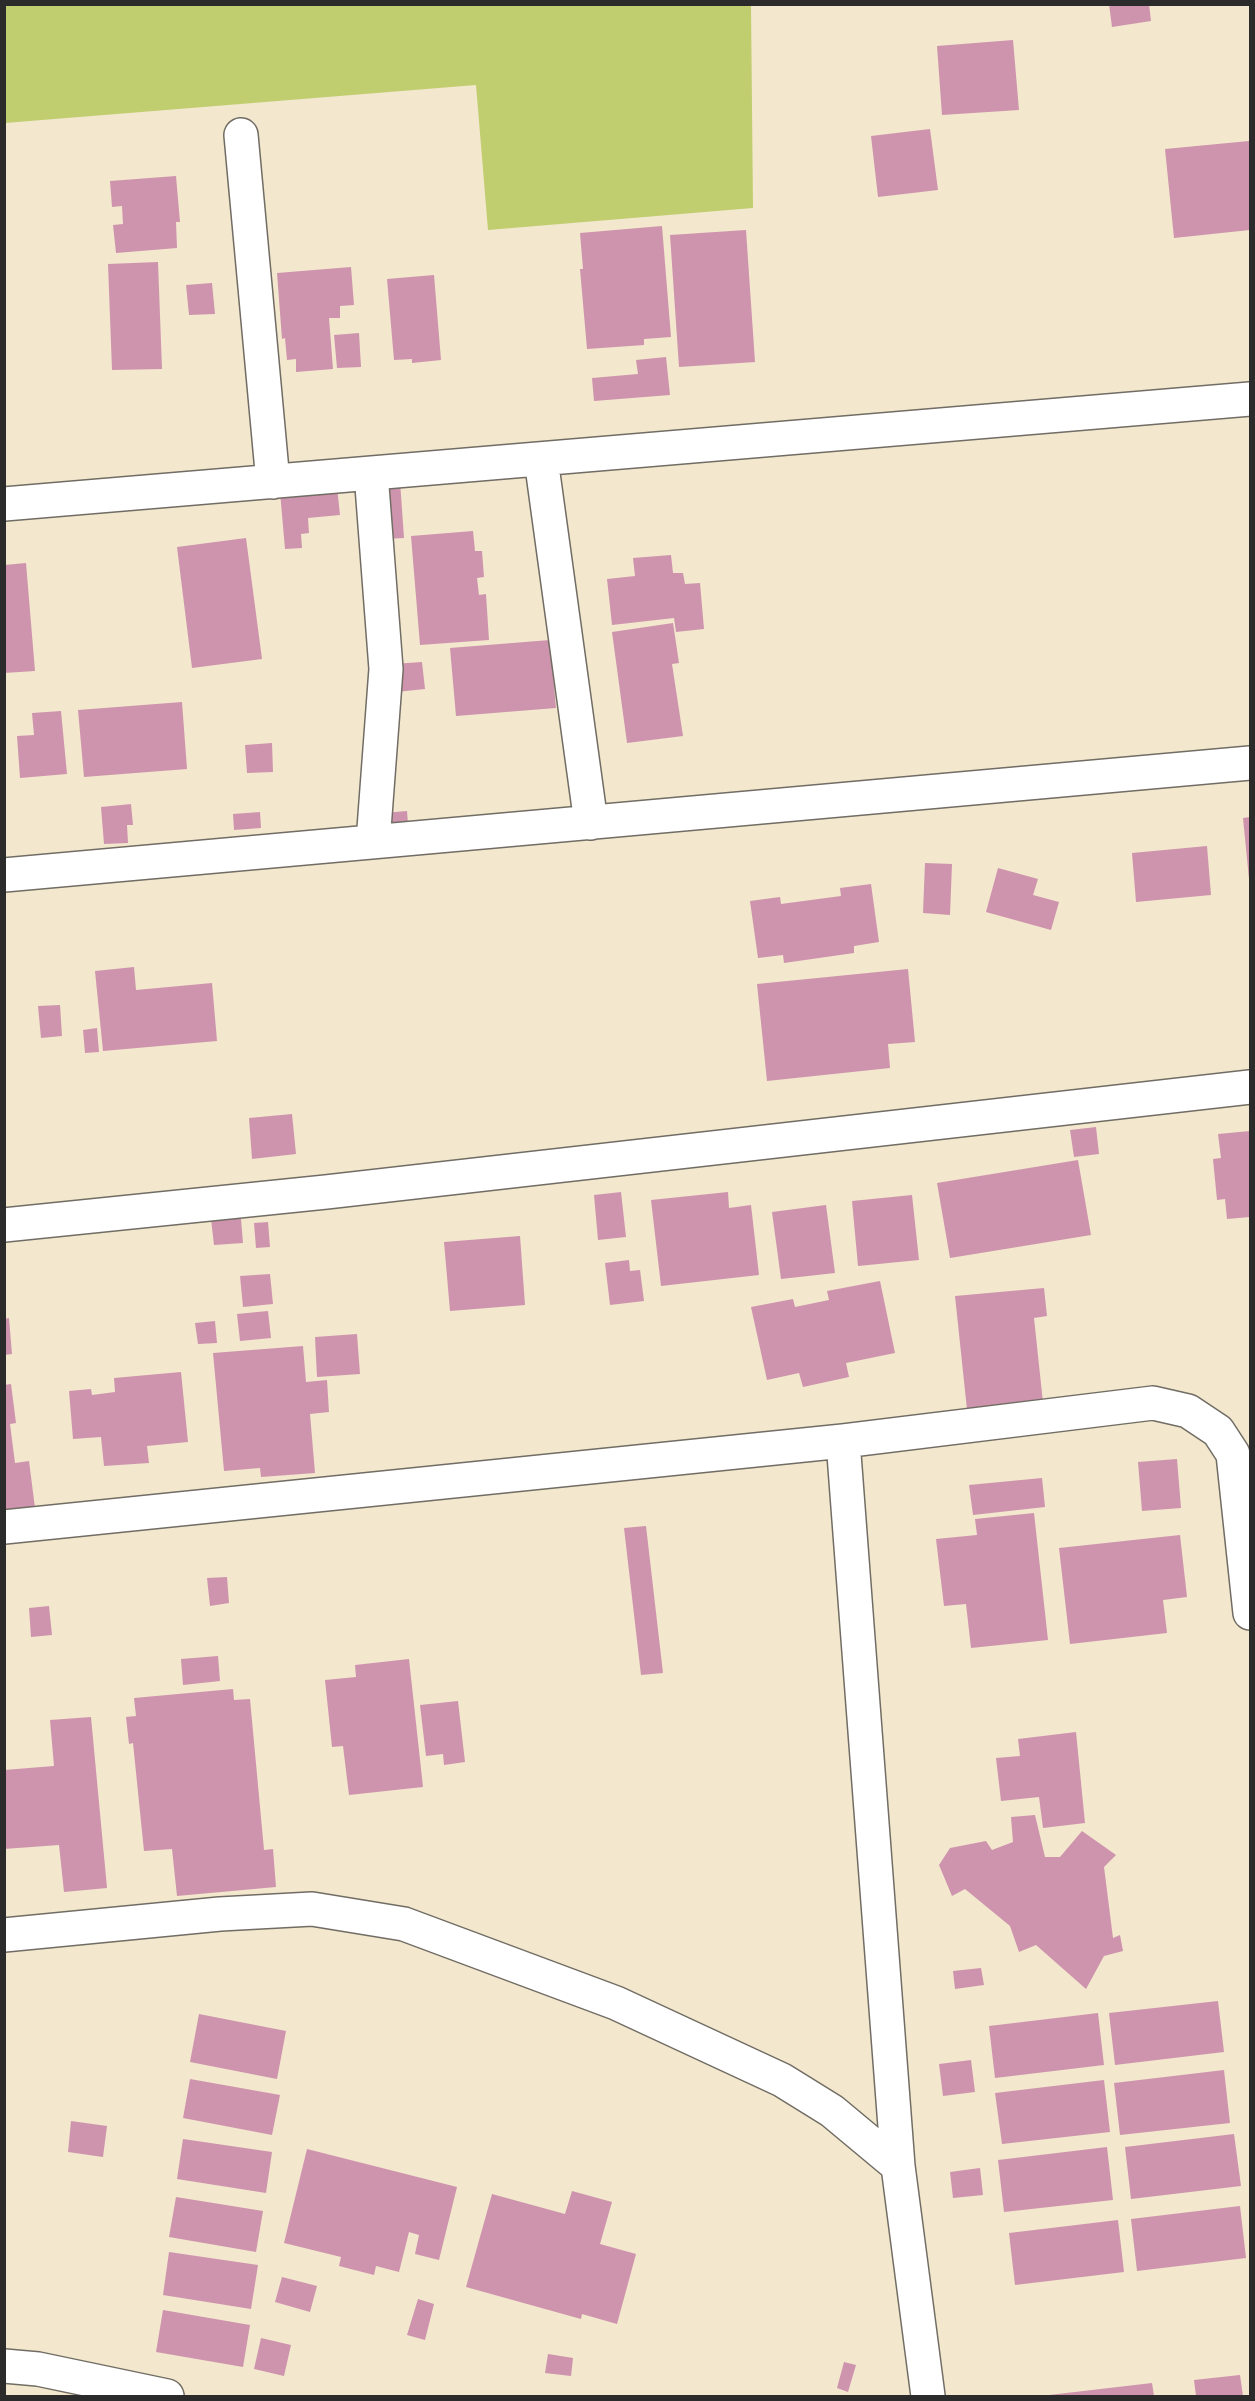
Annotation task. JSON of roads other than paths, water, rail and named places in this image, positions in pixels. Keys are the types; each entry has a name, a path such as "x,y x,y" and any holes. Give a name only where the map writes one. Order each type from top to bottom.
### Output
{"street":[{"path":"241,135 273,482"},
{"path":"4,504 1251,399"},
{"path":"541,459 591,823"},
{"path":"371,473 386,669 373,842"},
{"path":"4,875 1251,763"},
{"path":"4,1225 326,1192 1251,1087"},
{"path":"4,1527 843,1441 1153,1403 1188,1411 1218,1431 1233,1454 1251,1613"},
{"path":"843,1441 898,2166 928,2397"},
{"path":"4,1935 220,1914 312,1909 404,1924 616,2003 782,2080 832,2111 898,2166"},
{"path":"4,2366 38,2369 167,2397"}]}
